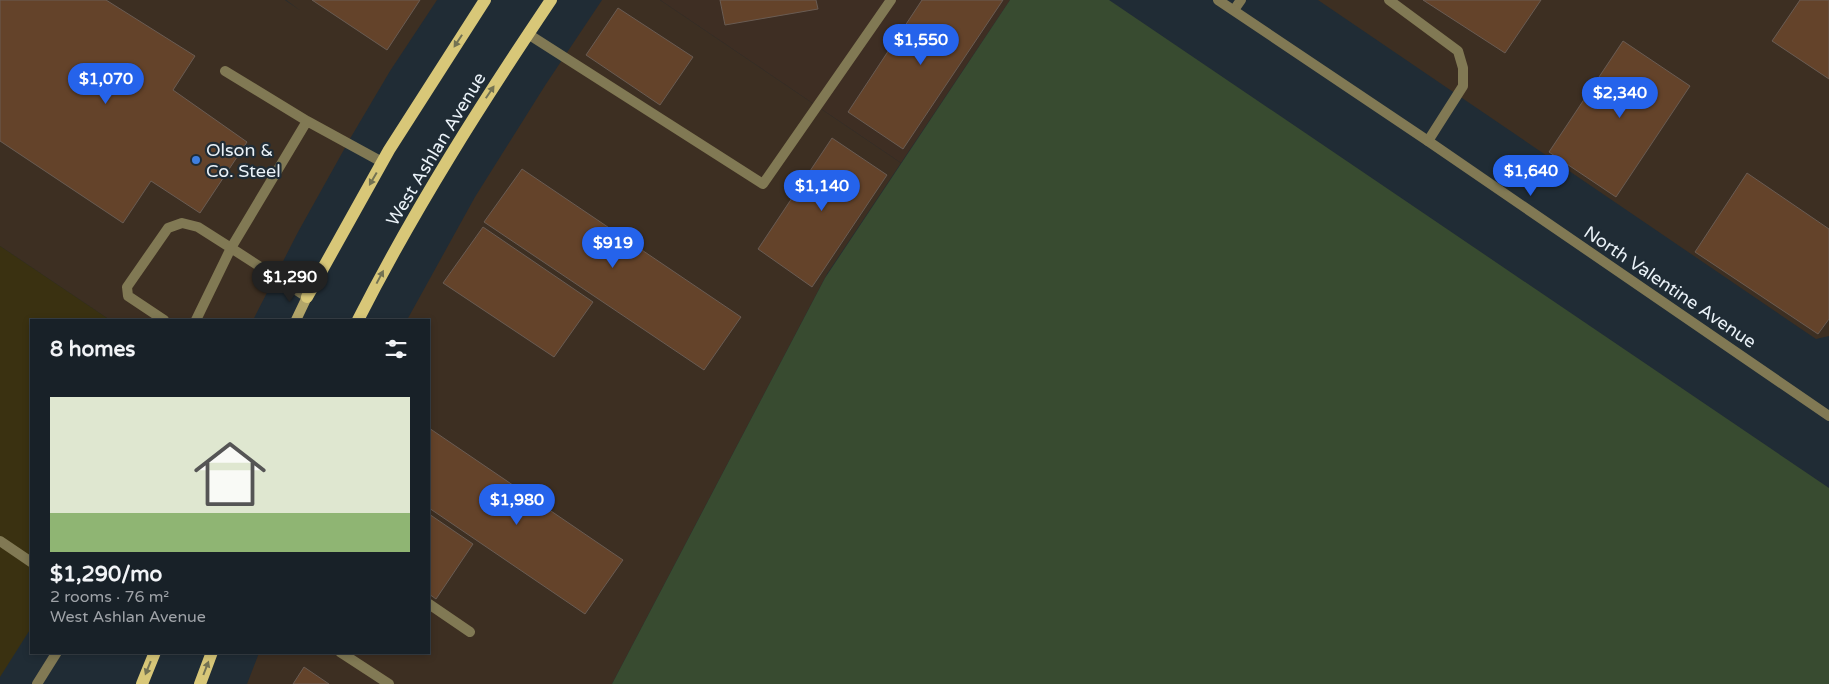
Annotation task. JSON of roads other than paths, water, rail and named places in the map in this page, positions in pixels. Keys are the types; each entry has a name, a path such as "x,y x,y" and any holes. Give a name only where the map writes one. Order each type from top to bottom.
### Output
{"main road":[{"path":"296,319 382,162 436,74 485,0"},
{"name":"West Ashlan Avenue","path":"359,319 408,226 445,163 551,0"},
{"path":"142,684 154,654"},
{"path":"200,684 211,654"}],"street":[{"path":"528,34 763,184 891,0"},
{"name":"North Valentine Avenue","path":"1218,0 1428,141 1829,416"},
{"path":"1234,10 1240,0"},
{"path":"1389,0 1458,51 1463,68 1464,86 1428,141"},
{"path":"225,71 307,121 382,162"},
{"path":"196,319 231,248 307,121"},
{"path":"162,319 128,296 127,287 168,228 182,223 198,226 307,297"},
{"path":"0,541 30,561"},
{"path":"430,605 470,632"},
{"path":"37,684 56,654"},
{"path":"343,654 389,684"}],"place":[{"name":"Olson & Co. Steel","path":"196,160"}]}
